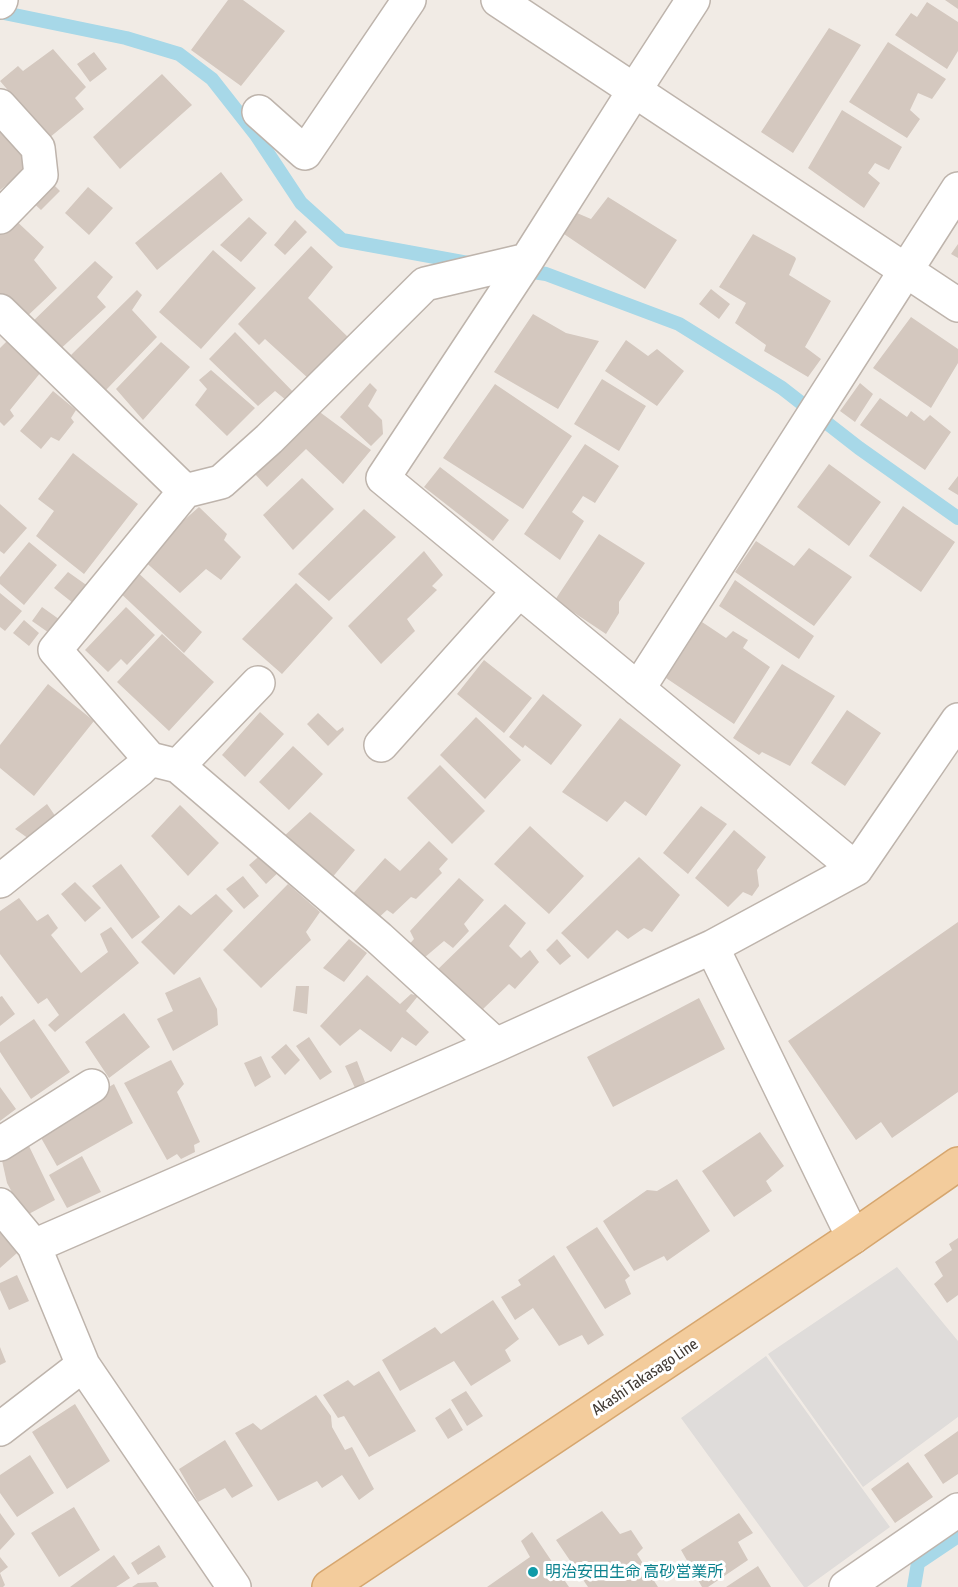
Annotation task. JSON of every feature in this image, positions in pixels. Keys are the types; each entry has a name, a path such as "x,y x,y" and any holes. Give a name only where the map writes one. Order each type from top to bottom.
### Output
{"main road":[{"name":"Akashi Takasago Line","path":"330,1587 853,1237 958,1164"}],"street":[{"path":"259,112 305,153 409,0"},
{"path":"498,0 958,305"},
{"path":"693,0 527,260 383,478 856,869"},
{"path":"0,106 38,148 41,175 0,217"},
{"path":"638,689 958,189"},
{"path":"496,1045 379,938 164,762 55,650 185,491 220,482 285,424 425,284 527,260"},
{"path":"0,311 185,491"},
{"path":"381,745 519,591"},
{"path":"0,881 139,770 164,762 258,683"},
{"path":"34,1246 496,1045 711,947 856,869 958,720"},
{"path":"711,947 853,1237"},
{"path":"0,1144 92,1086"},
{"path":"0,1205 34,1246 83,1365 234,1587"},
{"path":"0,1429 83,1365"},
{"path":"846,1587 958,1510"}],"shaded area":[{"path":"897,1267 958,1341 958,1417 863,1487 768,1354"},
{"path":"766,1356 890,1527 807,1587 804,1587 681,1418"}],"building":[{"path":"228,0 243,0 285,31 241,86 191,50"},
{"path":"945,0 958,0 958,9"},
{"path":"927,2 958,22 958,51 947,69 895,35 911,13 917,17"},
{"path":"829,28 861,45 793,153 761,132"},
{"path":"888,42 946,79 932,99 918,93 910,110 920,119 907,138 849,102"},
{"path":"53,49 86,87 75,98 84,109 49,138 0,81 18,66 23,71"},
{"path":"94,52 107,69 90,82 77,64"},
{"path":"162,74 192,105 120,169 93,137"},
{"path":"842,110 902,147 889,170 875,163 868,173 880,183 864,208 808,168"},
{"path":"0,121 32,165 0,190"},
{"path":"221,172 243,200 157,270 135,243"},
{"path":"47,178 60,191 41,210 28,198"},
{"path":"88,187 113,208 89,235 65,213"},
{"path":"608,197 677,240 645,289 564,234 577,213 591,219"},
{"path":"11,216 44,247 34,260 57,288 21,322 0,300 0,227"},
{"path":"249,217 267,233 241,262 220,245"},
{"path":"295,220 307,232 285,255 274,245"},
{"path":"753,234 795,257 789,275 831,301 805,347 821,359 808,377 764,351 766,345 735,323 746,303 719,287"},
{"path":"958,244 958,258 951,254"},
{"path":"311,246 333,267 308,298 351,340 309,379 265,339 259,345 238,324"},
{"path":"213,250 256,288 201,349 159,312"},
{"path":"95,261 113,277 97,297 106,307 56,353 28,326"},
{"path":"711,289 730,304 719,319 699,304"},
{"path":"137,290 142,295 132,310 157,337 106,390 71,355"},
{"path":"533,314 566,333 599,341 558,409 494,372"},
{"path":"911,317 958,349 958,363 931,408 873,368"},
{"path":"235,332 299,398 292,405 275,391 258,406 209,359"},
{"path":"12,336 41,372 10,410 14,416 4,426 0,422 0,348"},
{"path":"626,340 648,356 657,349 684,371 657,406 605,371"},
{"path":"161,342 190,367 143,420 116,389"},
{"path":"211,370 255,408 227,436 195,405 207,389 199,380"},
{"path":"602,379 646,406 619,451 574,424"},
{"path":"370,383 377,390 368,406 382,420 383,434 371,446 340,417"},
{"path":"860,383 873,394 855,422 840,411"},
{"path":"495,384 572,436 523,509 443,458"},
{"path":"53,391 76,410 71,418 74,422 59,441 51,437 41,449 20,431"},
{"path":"880,398 907,417 911,411 924,421 930,415 951,432 925,470 860,425"},
{"path":"317,410 371,450 343,484 306,449 267,487 254,473"},
{"path":"585,444 619,466 595,503 583,496 572,512 584,521 560,560 524,534"},
{"path":"73,453 138,504 84,574 36,536 54,511 38,499"},
{"path":"829,464 881,502 849,546 797,507"},
{"path":"440,467 509,520 493,541 424,487"},
{"path":"958,476 958,495 948,489"},
{"path":"302,478 334,509 293,550 263,515"},
{"path":"0,504 27,528 4,554 0,551"},
{"path":"903,506 955,542 921,592 869,556"},
{"path":"199,507 227,534 224,540 241,557 221,580 206,569 180,593 141,558"},
{"path":"364,509 396,537 329,601 298,574"},
{"path":"599,534 645,563 619,602 619,613 606,634 555,600"},
{"path":"756,541 794,566 809,548 852,577 814,626 735,572"},
{"path":"29,542 57,565 24,605 0,584 0,577"},
{"path":"424,551 443,575 432,586 437,590 407,619 415,631 381,664 348,626"},
{"path":"134,569 202,632 184,653 116,589"},
{"path":"68,572 92,589 78,607 54,588"},
{"path":"735,580 814,636 799,659 719,606"},
{"path":"296,583 333,618 282,674 242,639"},
{"path":"0,593 22,611 5,631 0,627"},
{"path":"42,607 63,622 52,635 32,621"},
{"path":"126,607 155,635 127,665 121,659 108,672 85,650"},
{"path":"24,620 39,633 29,646 13,633"},
{"path":"702,622 726,638 733,631 748,640 743,648 770,667 734,724 666,678"},
{"path":"162,634 214,682 169,731 117,682"},
{"path":"484,660 532,698 504,733 457,694"},
{"path":"782,664 835,696 790,766 762,752 759,755 733,738"},
{"path":"48,684 94,721 34,796 0,768 0,745"},
{"path":"543,694 582,725 551,765 525,745 523,748 509,737"},
{"path":"847,710 881,733 845,786 811,763"},
{"path":"260,712 284,734 245,777 222,755"},
{"path":"318,713 337,731 343,727 344,730 328,746 307,724"},
{"path":"476,717 521,760 485,799 440,755"},
{"path":"620,718 681,765 646,816 625,801 607,822 562,792"},
{"path":"293,746 323,774 289,810 259,782"},
{"path":"440,765 485,811 452,844 407,798"},
{"path":"47,804 58,820 32,841 15,829"},
{"path":"180,805 219,843 188,876 151,836"},
{"path":"701,806 727,824 688,874 663,853"},
{"path":"310,812 355,850 331,879 282,838"},
{"path":"530,826 584,876 549,914 494,864"},
{"path":"734,830 766,857 757,870 759,886 752,896 743,892 728,907 695,878"},
{"path":"429,841 448,859 439,869 442,873 416,899 411,897 393,914 387,910 374,922 349,898 385,858 400,871"},
{"path":"264,852 281,870 266,884 249,865"},
{"path":"639,857 680,895 652,932 644,928 628,939 617,930 588,959 561,933"},
{"path":"121,864 160,917 132,939 92,886"},
{"path":"243,876 259,896 244,909 226,889"},
{"path":"459,878 484,900 464,924 469,931 453,948 444,941 418,963 404,950 414,939 410,931"},
{"path":"75,882 101,908 85,922 61,894"},
{"path":"288,884 320,912 306,932 311,940 261,988 223,950"},
{"path":"216,894 233,911 174,975 141,942 179,905 191,915"},
{"path":"19,898 37,921 48,914 58,928 51,935 81,973 108,952 100,934 111,927 139,963 55,1032 48,1025 59,1015 47,998 38,1004 0,954 0,911"},
{"path":"505,904 526,923 509,946 521,958 530,950 539,962 515,989 509,984 483,1009 494,1021 433,974"},
{"path":"958,922 958,1092 892,1138 881,1122 856,1140 788,1041"},
{"path":"349,939 367,953 344,982 323,968"},
{"path":"557,939 571,956 560,965 546,950"},
{"path":"367,975 400,1004 411,994 418,996 406,1011 429,1032 416,1046 402,1037 391,1052 360,1029 340,1046 320,1026"},
{"path":"200,977 217,1009 218,1025 173,1051 157,1019 173,1011 165,993"},
{"path":"296,986 309,986 307,1014 293,1011"},
{"path":"2,996 15,1014 0,1026 0,997"},
{"path":"699,998 725,1049 613,1107 587,1057"},
{"path":"124,1013 150,1047 109,1078 85,1042"},
{"path":"34,1019 70,1072 31,1099 0,1052 0,1042"},
{"path":"309,1037 332,1072 320,1080 296,1046"},
{"path":"286,1044 300,1060 285,1075 271,1057"},
{"path":"261,1056 271,1077 255,1087 244,1063"},
{"path":"171,1060 184,1084 177,1092 200,1142 194,1145 195,1152 181,1159 177,1154 167,1160 124,1083"},
{"path":"357,1061 365,1082 355,1088 345,1066"},
{"path":"114,1084 133,1123 57,1166 36,1129"},
{"path":"0,1087 16,1109 0,1121"},
{"path":"760,1132 784,1166 766,1181 772,1191 734,1217 702,1171"},
{"path":"27,1142 55,1200 25,1216 7,1183 1,1156"},
{"path":"82,1156 101,1192 67,1208 49,1175"},
{"path":"677,1179 710,1231 667,1261 664,1256 634,1271 603,1221 647,1190 657,1191"},
{"path":"597,1227 630,1276 625,1280 631,1294 605,1309 566,1247"},
{"path":"0,1233 17,1253 0,1268"},
{"path":"958,1238 958,1295 947,1303 934,1284 943,1276 935,1262 952,1250 949,1244"},
{"path":"554,1255 604,1335 588,1345 582,1335 559,1346 533,1308 515,1320 501,1297 521,1285 518,1280"},
{"path":"17,1275 29,1301 9,1310 0,1290 0,1283"},
{"path":"493,1300 519,1339 505,1350 511,1361 471,1386 454,1361 400,1391 382,1360 435,1327 441,1334"},
{"path":"0,1347 6,1362 0,1365"},
{"path":"379,1371 416,1431 369,1457 344,1416 338,1418 323,1395 348,1380 354,1386"},
{"path":"466,1391 483,1416 467,1426 451,1400"},
{"path":"316,1395 331,1416 332,1427 345,1450 352,1447 374,1489 359,1500 342,1475 322,1488 317,1481 278,1501 235,1433 253,1423 261,1430"},
{"path":"75,1404 110,1461 67,1489 32,1432"},
{"path":"450,1408 463,1430 448,1439 435,1418"},
{"path":"958,1431 958,1474 943,1484 924,1455"},
{"path":"225,1440 253,1486 232,1498 225,1488 198,1502 179,1469"},
{"path":"30,1455 54,1493 17,1517 0,1493 0,1475"},
{"path":"908,1462 933,1497 895,1523 871,1489"},
{"path":"74,1507 100,1550 59,1577 31,1533"},
{"path":"602,1511 620,1534 631,1530 643,1548 637,1554 658,1587 588,1587 556,1540"},
{"path":"0,1513 15,1534 0,1550"},
{"path":"739,1513 753,1533 738,1542 748,1560 708,1587 702,1587 681,1550"},
{"name":"明治安田生命 高砂営業所","path":"532,1532 569,1587 487,1587 530,1557 521,1541"},
{"path":"159,1545 166,1557 138,1575 131,1563"},
{"path":"114,1555 130,1578 116,1587 70,1587"},
{"path":"0,1557 8,1567 0,1573"},
{"path":"758,1566 771,1587 726,1587"},
{"path":"0,1573 5,1585 3,1587 0,1587"},
{"path":"156,1582 159,1587 132,1587 138,1583"}],"waterway":[{"path":"0,12 126,38 179,54 212,79 256,135 301,203 342,240 468,263"},
{"path":"520,270 546,274 679,324 782,388 859,448 958,518"},
{"path":"914,1587 918,1563 958,1536"}],"place":[{"name":"明治安田生命 高砂営業所","path":"533,1572"}]}
